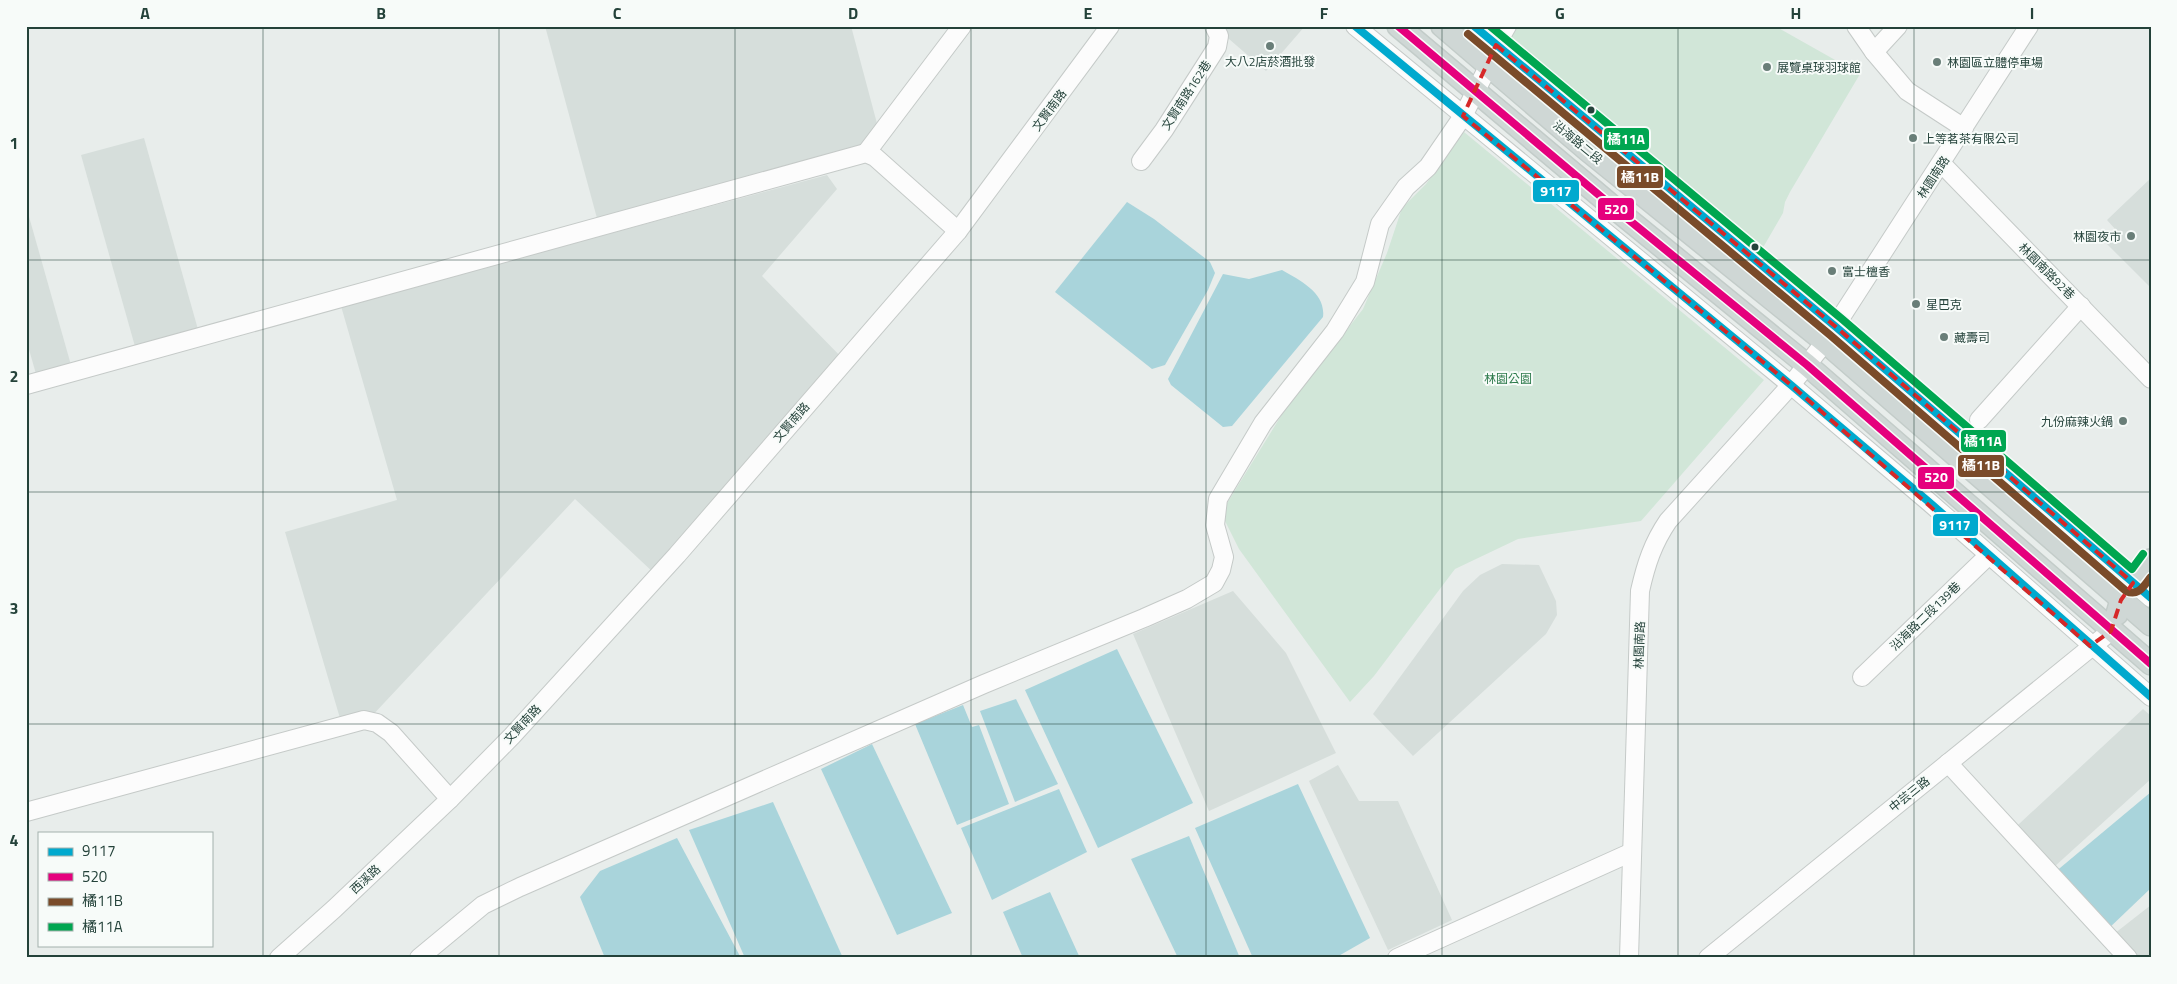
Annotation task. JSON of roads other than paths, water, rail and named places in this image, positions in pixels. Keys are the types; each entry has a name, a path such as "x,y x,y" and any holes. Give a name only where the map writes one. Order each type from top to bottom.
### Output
{"main road":[{"path":"1398,26 1618,211 1807,365 2151,664"},
{"name":"沿海路二段","path":"1442,26 1587,150 1830,335 2127,591 2149,619"},
{"path":"2111,630 2127,591 2151,560"},
{"path":"2111,630 2149,619"}],"street":[{"path":"866,153 962,26"},
{"name":"文賢南路","path":"450,799 512,736 677,555 958,231 1110,26"},
{"name":"文賢南路162巷","path":"1141,161 1164,130 1216,47 1219,36 1214,26"},
{"path":"1355,26 1791,385 1989,555 2151,698"},
{"name":"沿海路二段","path":"1474,26 1830,335"},
{"path":"419,958 483,905 520,887 984,684 1144,618 1187,599 1214,583 1221,570 1224,557 1214,525 1218,498 1263,423 1335,331 1365,282 1380,224 1406,187 1428,167 1463,116 1488,67 1496,45 1507,26"},
{"path":"1856,26 1874,52 1907,91 1964,128"},
{"path":"1874,52 1898,26"},
{"name":"林園南路","path":"1629,958 1640,591 1645,568 1654,542 1668,521 1791,385 1830,335 1942,164 2029,26"},
{"path":"26,385 866,153 875,156 958,231"},
{"name":"林園南路92巷","path":"1942,164 2151,379"},
{"path":"1979,420 2081,306"},
{"name":"沿海路二段139巷","path":"1862,677 1989,555"},
{"name":"沿海路二段","path":"2127,591 2151,598"},
{"name":"中芸三路","path":"1708,958 2111,630"},
{"path":"26,812 364,720 377,723 391,733 450,799"},
{"path":"1948,763 2128,958"},
{"name":"西溪路","path":"279,958 334,909 450,799"},
{"path":"1397,958 1632,852"}],"water":[{"path":"1127,202 1154,219 1210,262 1215,273 1208,290 1165,365 1152,369 1055,292"},
{"path":"1282,270 1304,283 1316,294 1321,301 1323,317 1232,426 1223,427 1171,385 1168,379 1223,274 1249,279"},
{"path":"1117,649 1193,803 1098,848 1025,690"},
{"path":"1016,699 1058,784 1015,802 980,711"},
{"path":"963,705 972,727 979,725 1009,804 957,825 915,724"},
{"path":"872,744 952,913 897,935 821,769"},
{"path":"1298,784 1370,938 1335,958 1253,958 1195,828"},
{"path":"1059,789 1087,852 992,900 961,828"},
{"path":"2151,792 2151,888 2106,931 2054,873"},
{"path":"773,802 843,958 745,958 689,830"},
{"path":"1189,836 1240,958 1178,958 1131,859"},
{"path":"677,838 741,958 605,958 580,897 600,871"},
{"path":"1050,892 1080,958 1023,958 1003,912"}],"place":[{"name":"大八2店菸酒批發","path":"1270,46"},
{"name":"林園區立體停車場","path":"1937,62"},
{"name":"展覽桌球羽球館","path":"1767,67"},
{"name":"上等茗茶有限公司","path":"1913,138"},
{"name":"林園夜市","path":"2131,236"},
{"name":"富士檀香","path":"1832,271"},
{"name":"星巴克","path":"1916,304"},
{"name":"藏壽司","path":"1944,337"},
{"name":"九份麻辣火鍋","path":"2123,421"}],"park label":[{"name":"林園公園","path":"1508,378"}]}
